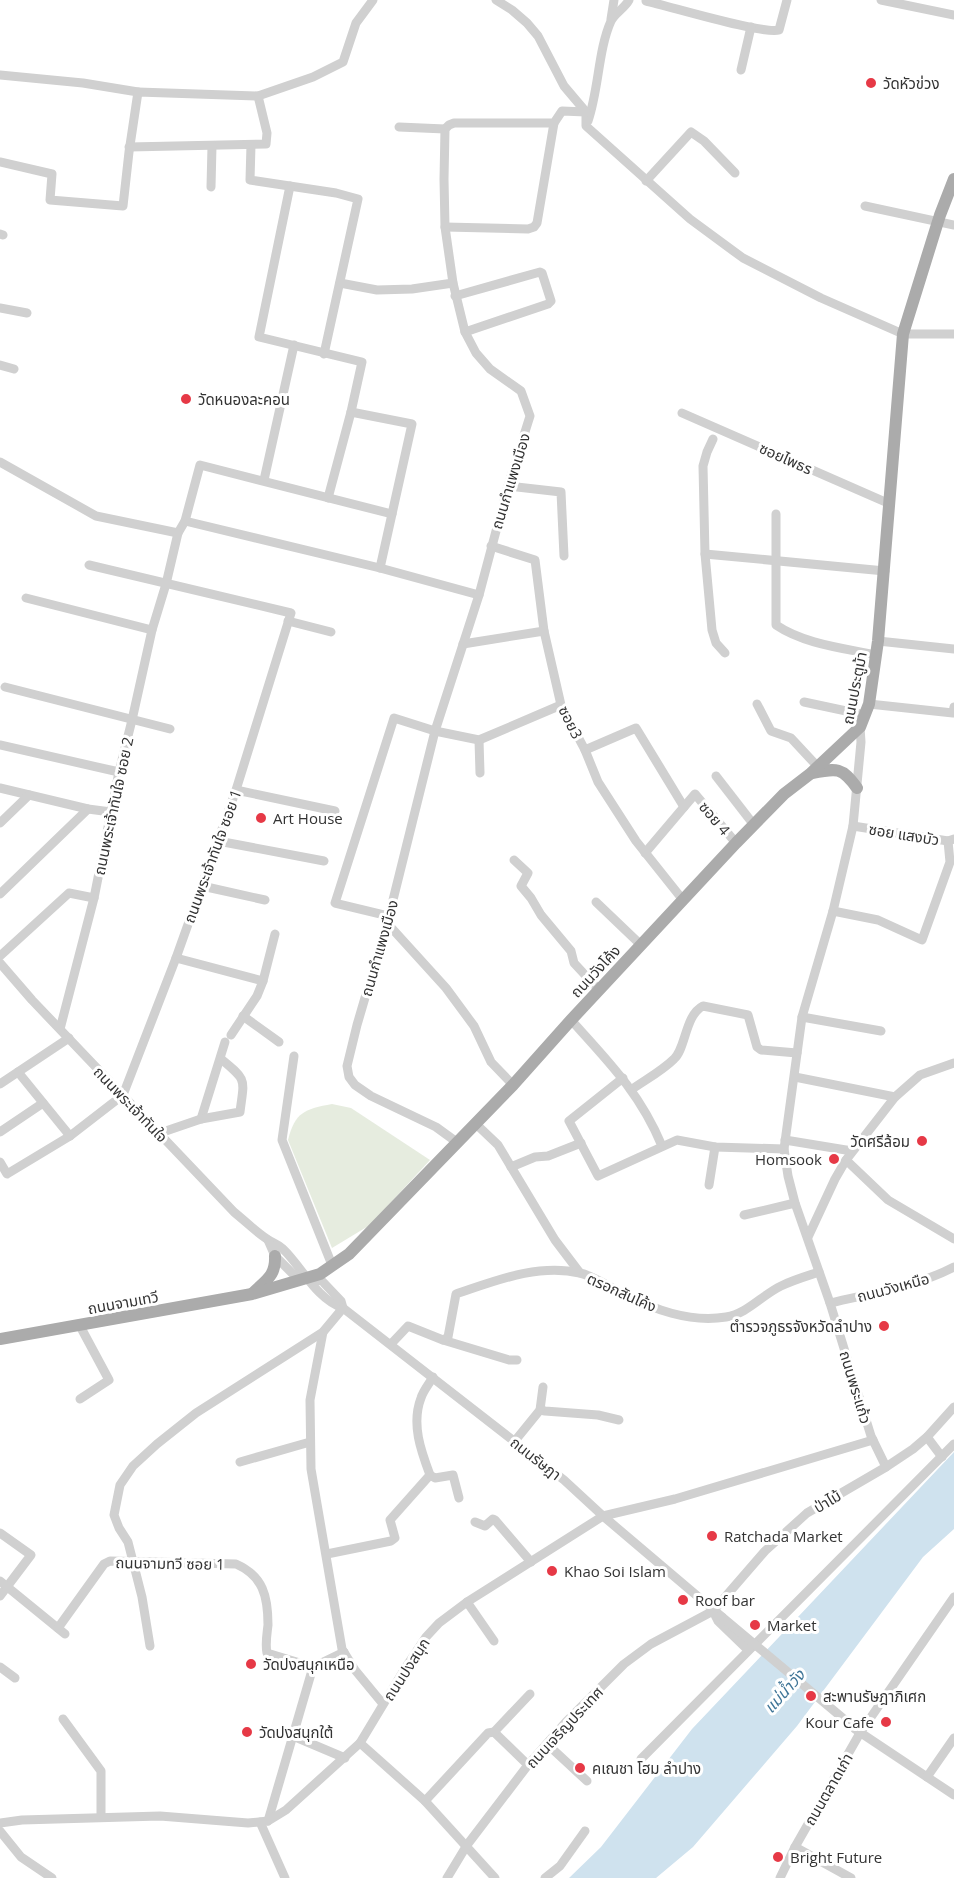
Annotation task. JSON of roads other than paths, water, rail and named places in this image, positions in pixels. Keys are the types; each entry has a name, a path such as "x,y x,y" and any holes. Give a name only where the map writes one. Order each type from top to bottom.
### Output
{"main road":[{"name":"ถนนประตูม้า","path":"860,727 867,710 878,641 903,334 954,179"},
{"name":"ถนนวังโค้ง","path":"307,1279 321,1274 360,1244 513,1085 570,1020 736,843 784,794 814,770 860,727"},
{"path":"814,770 840,771 848,775 857,788"},
{"name":"ถนนวังโค้ง","path":"307,1279 316,1268 360,1244"},
{"path":"252,1294 272,1275 276,1268 274,1256"},
{"name":"ถนนจามเทวี","path":"0,1339 252,1294 307,1279"}],"street":[{"path":"0,75 83,83 138,92 258,96 344,62 356,23 374,0"},
{"path":"496,0 512,10 538,36 564,86 586,112 586,126 690,219 743,258 821,298 903,334 954,334"},
{"path":"586,126 595,101 614,0"},
{"path":"611,19 629,0"},
{"path":"646,1 751,27 778,31 787,0"},
{"path":"881,0 954,15"},
{"path":"741,70 751,27"},
{"path":"0,162 52,174 50,200 123,206 138,92"},
{"path":"129,147 266,144 267,133 258,96"},
{"path":"445,227 528,229 534,227 537,223 554,123 562,111 586,112"},
{"path":"399,127 445,129 454,123 554,123"},
{"name":"ถนนกำแพงเมือง","path":"445,129 445,227 455,296 465,332 476,353 490,369 521,391 530,416 508,486 479,595 435,731 388,920 347,1066 349,1077 355,1085 371,1096 436,1127 458,1143"},
{"path":"646,181 692,132 735,173"},
{"path":"251,145 250,180 358,199 324,354"},
{"path":"211,187 212,146"},
{"path":"290,186 259,338 362,362 328,498"},
{"path":"865,206 954,225"},
{"path":"455,296 540,272 551,301 548,304 465,332"},
{"path":"340,283 377,290 453,284"},
{"path":"0,308 27,313"},
{"path":"264,480 294,345"},
{"path":"0,365 14,369"},
{"path":"351,412 412,424 380,568"},
{"name":"ซอยไพธร","path":"682,412 890,504"},
{"path":"713,439 703,466 705,554 712,630 716,643 725,652"},
{"path":"0,462 96,516 178,533"},
{"name":"ถนนพระเจ้าทันใจ ซอย 2","path":"60,1029 94,898 119,771 152,630 178,533 185,521 200,465 392,514"},
{"path":"508,486 561,492 564,556"},
{"path":"776,514 776,625 789,633 812,640 876,655"},
{"path":"185,521 380,568 479,595"},
{"name":"ซอย3","path":"491,546 535,560 544,631 561,705 585,750 598,782 645,853 683,900"},
{"path":"705,554 885,571"},
{"path":"89,565 289,617 331,632"},
{"path":"26,598 152,630"},
{"name":"ถนนพระเจ้าทันใจ ซอย 1","path":"123,1095 176,958 236,790 289,617"},
{"path":"463,644 544,631"},
{"path":"878,641 954,649"},
{"path":"5,687 170,729"},
{"path":"804,702 867,710 953,713 954,707"},
{"path":"757,704 771,731 791,738 814,770"},
{"path":"513,1085 491,1062 474,1026 446,988 388,920 335,903 394,718 435,731 479,740 561,705"},
{"name":"ถนนประตูม้า","path":"808,1237 788,1176 785,1144 802,1017 833,911 853,826 861,742 860,727"},
{"path":"585,750 636,728 684,807 645,853"},
{"path":"479,740 480,773"},
{"path":"0,745 119,771"},
{"path":"716,776 754,825"},
{"path":"0,788 88,809 111,812"},
{"path":"236,790 335,811"},
{"name":"ซอย 4","path":"684,807 695,794 736,843"},
{"path":"0,824 29,795"},
{"path":"0,894 88,809"},
{"name":"ซอย แสงบัว","path":"853,826 951,840"},
{"path":"833,911 878,920 922,940 950,862 951,840"},
{"path":"218,841 324,861"},
{"path":"514,860 528,873 522,888 571,951 574,963 599,990"},
{"path":"202,886 265,900"},
{"path":"0,956 69,893 94,898"},
{"path":"596,902 641,945"},
{"path":"201,1119 228,1038 257,996 263,981 275,933"},
{"path":"176,958 263,981"},
{"name":"ถนนพระเจ้าทันใจ","path":"0,963 234,1212 268,1240 281,1246 302,1269 307,1279"},
{"path":"632,1090 676,1058 687,1028 699,1008 703,1006 748,1015 757,1047 761,1050 797,1053"},
{"path":"243,1016 279,1042"},
{"path":"802,1017 881,1031"},
{"path":"570,1020 632,1090 647,1112 662,1146"},
{"path":"0,1084 69,1038"},
{"path":"294,1056 282,1140 330,1260"},
{"path":"160,1133 201,1119 240,1112 243,1083 239,1074 221,1059"},
{"path":"808,1237 846,1160 895,1096 920,1075 954,1063"},
{"path":"18,1072 70,1136"},
{"path":"795,1077 895,1096"},
{"path":"623,1078 569,1121 598,1176 677,1140 715,1147 785,1144 852,1151"},
{"path":"0,1162 8,1174 70,1136 123,1095"},
{"path":"0,1131 43,1102"},
{"path":"476,1124 498,1145 555,1239 580,1273"},
{"path":"511,1167 581,1143"},
{"path":"709,1185 715,1147"},
{"path":"846,1160 888,1200 954,1239"},
{"path":"744,1215 795,1203"},
{"name":"ถนนพระแก้ว","path":"808,1237 873,1440 886,1467"},
{"name":"ถนนพระเจ้าทันใจ","path":"268,1240 274,1256 292,1273 307,1279"},
{"name":"ถนนวังเหนือ","path":"830,1303 900,1287 954,1267"},
{"name":"ตรอกสันโค้ง","path":"443,1340 448,1337 456,1294 514,1276 544,1270 580,1273 674,1315 696,1318 725,1317 739,1313 782,1285 819,1272"},
{"name":"ถนนรัษฎา","path":"307,1279 335,1305 343,1308 391,1344 564,1480 718,1614"},
{"path":"150,1646 142,1597 128,1542 114,1515 120,1485 133,1466 196,1413 323,1332 343,1308"},
{"path":"80,1326 109,1380 80,1398"},
{"path":"391,1344 408,1326 443,1340 509,1360 518,1360"},
{"path":"323,1332 310,1400 311,1469 337,1624 344,1652 355,1670 383,1704"},
{"path":"433,1377 420,1399 417,1421 420,1448 430,1475 435,1478 453,1475 459,1498"},
{"path":"514,1442 540,1410 543,1387"},
{"name":"ป่าไม้","path":"718,1614 765,1551 807,1514 913,1449 954,1407"},
{"path":"540,1410 598,1415 619,1420"},
{"path":"927,1437 942,1457"},
{"name":"ถนนปงสนุก","path":"264,1822 286,1810 360,1743 426,1637 439,1623 467,1602 603,1516 675,1499 873,1440"},
{"path":"240,1462 310,1442"},
{"path":"642,1759 954,1444"},
{"path":"327,1554 395,1538 390,1520 430,1475"},
{"path":"476,1522 485,1526 493,1519 495,1520 531,1562"},
{"path":"0,1533 31,1555 4,1584 0,1596"},
{"name":"ถนนจามทวี ซอย 1","path":"4,1584 61,1631 104,1564 110,1561 236,1564 251,1571 260,1581 266,1599 267,1653 313,1667"},
{"name":"ถนนตลาดเก่า","path":"780,1878 795,1847 860,1733 954,1597"},
{"path":"467,1602 494,1641"},
{"path":"718,1614 718,1621 748,1650"},
{"path":"718,1614 860,1733 954,1795"},
{"name":"ถนนเจริญประเทศ","path":"447,1878 467,1845 528,1765 566,1722 624,1664 639,1651 718,1614"},
{"path":"285,1878 264,1822 313,1667 344,1652"},
{"path":"0,1667 15,1678"},
{"path":"425,1801 488,1733 494,1732 530,1694"},
{"path":"63,1719 101,1771 101,1817"},
{"path":"494,1732 528,1765"},
{"path":"293,1736 345,1758"},
{"path":"927,1777 954,1738"},
{"path":"360,1743 425,1801 495,1878"},
{"path":"547,1744 587,1781"},
{"path":"0,1823 22,1820 160,1815 248,1823 264,1822"},
{"path":"0,1831 21,1857 52,1878"},
{"path":"546,1878 560,1866 585,1831"},
{"path":"795,1847 851,1878"}],"water":[{"name":"แม่น้ำวัง","path":"954,1452 954,1529 923,1557 797,1726 693,1847 656,1878 569,1878 601,1847 692,1729"}],"place":[{"name":"วัดหัวข่วง","path":"871,83"},
{"name":"วัดหนองละคอน","path":"186,399"},
{"name":"Art House","path":"261,818"},
{"name":"วัดศรีล้อม","path":"922,1141"},
{"name":"Homsook","path":"834,1159"},
{"name":"ตำรวจภูธรจังหวัดลำปาง","path":"884,1326"},
{"name":"Ratchada Market","path":"712,1536"},
{"name":"Khao Soi Islam","path":"552,1571"},
{"name":"Roof bar","path":"683,1600"},
{"name":"Market","path":"755,1625"},
{"name":"วัดปงสนุกเหนือ","path":"251,1664"},
{"name":"สะพานรัษฎาภิเศก","path":"811,1696"},
{"name":"Kour Cafe","path":"886,1722"},
{"name":"วัดปงสนุกใต้","path":"247,1732"},
{"name":"คเณชา โฮม ลำปาง","path":"580,1768"},
{"name":"Bright Future","path":"778,1857"}]}
